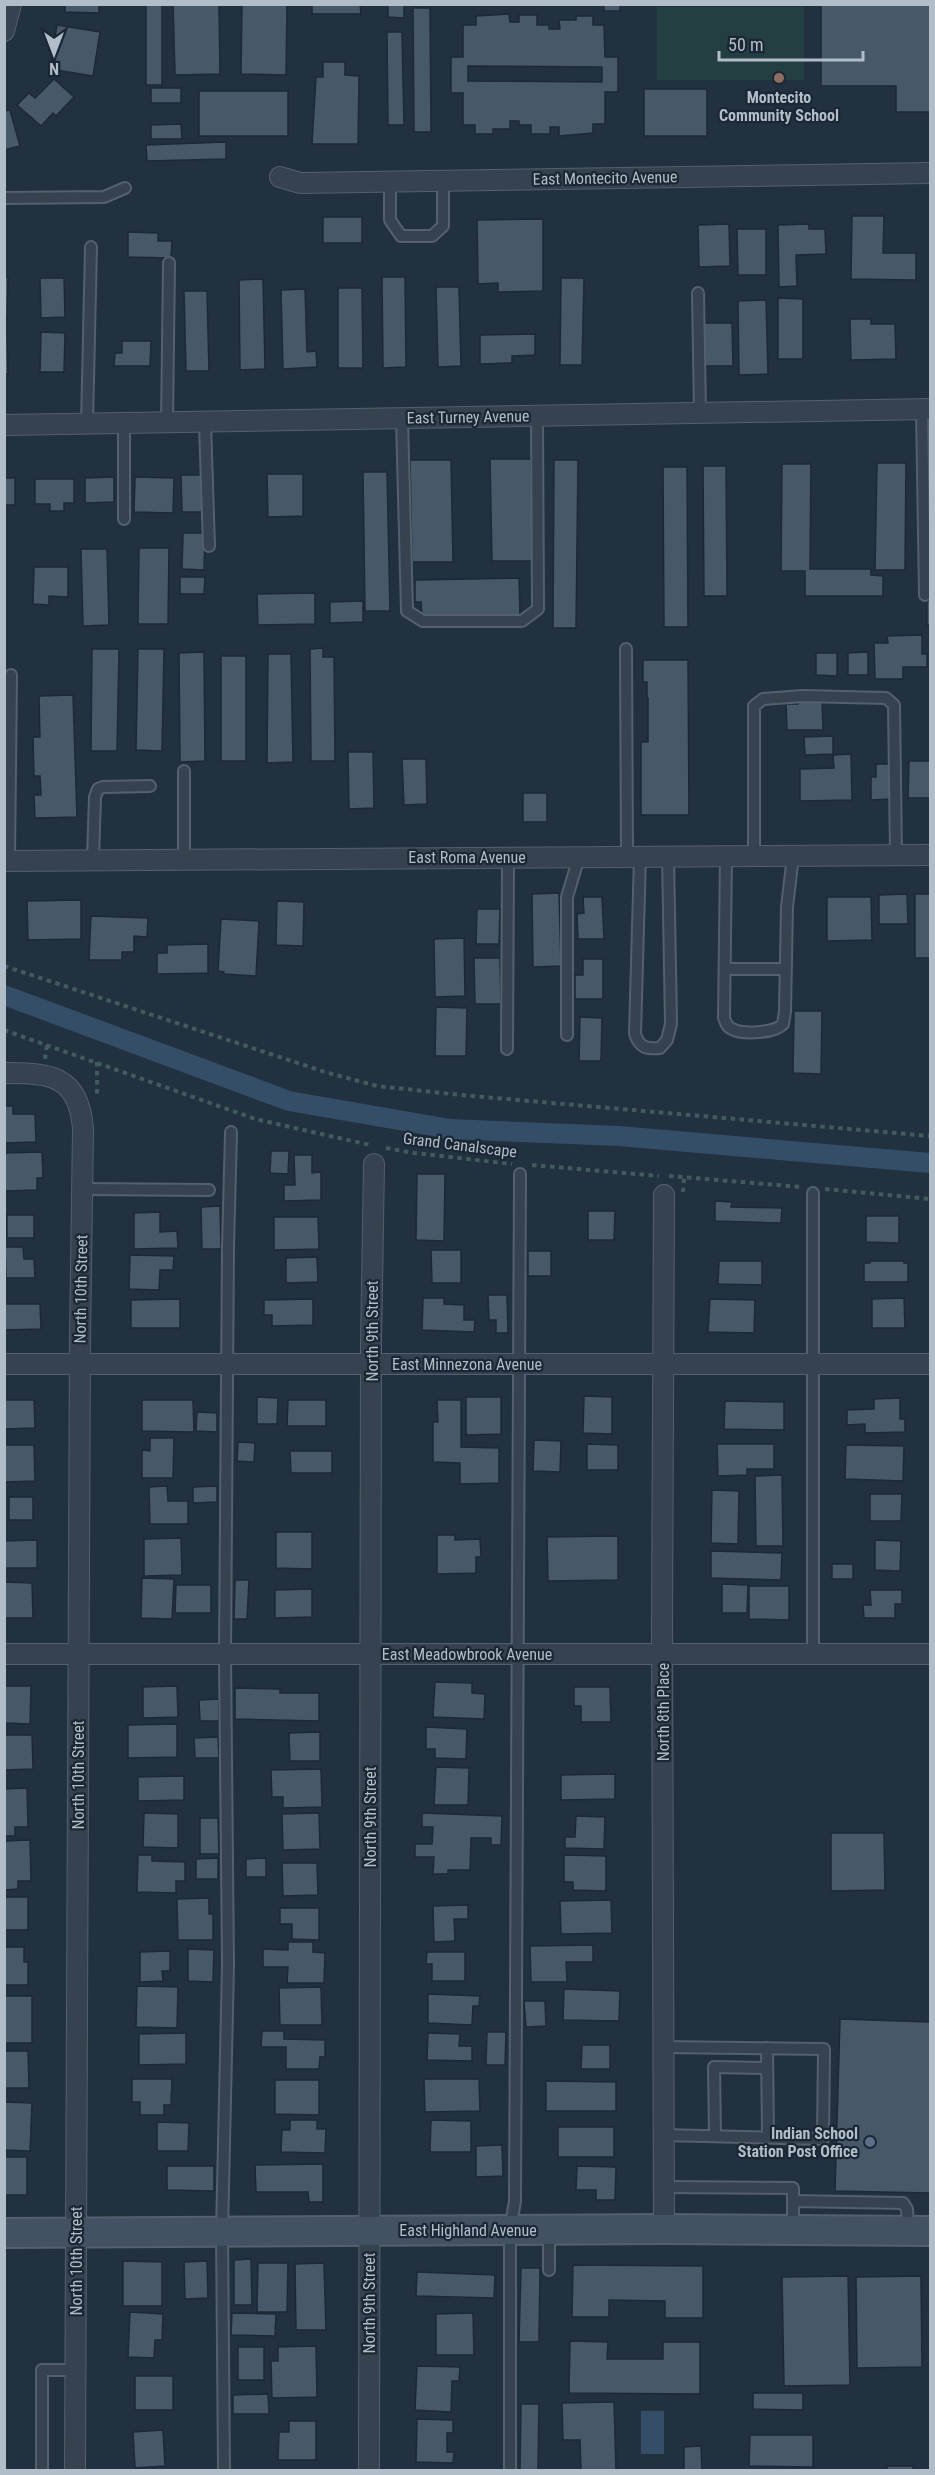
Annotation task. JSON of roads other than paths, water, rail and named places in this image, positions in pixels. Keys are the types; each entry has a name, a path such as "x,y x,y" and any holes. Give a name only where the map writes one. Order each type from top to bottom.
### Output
{"street":[{"path":"4,31 12,4"},
{"name":"East Montecito Avenue","path":"280,177 300,183 930,173"},
{"name":"East Turney Avenue","path":"4,425 926,409"},
{"name":"East Roma Avenue","path":"7,861 930,855"},
{"name":"North 10th Street","path":"4,1073 44,1073 54,1077 65,1084 77,1100 82,1117 75,2470"},
{"name":"North 9th Street","path":"369,2470 371,1364 378,1153"},
{"name":"North 8th Place","path":"664,1195 662,1654 664,2229"},
{"name":"East Minnezona Avenue","path":"4,1364 930,1365"},
{"name":"East Meadowbrook Avenue","path":"4,1654 930,1654"},
{"name":"East Highland Avenue","path":"4,2233 664,2229 919,2231"}],"lane":[{"path":"390,181 390,220 401,236 432,236 443,226 442,180"},
{"path":"4,198 104,196 125,188"},
{"path":"87,424 91,247"},
{"path":"167,423 168,264"},
{"path":"698,293 700,413"},
{"path":"925,595 926,409"},
{"path":"402,419 407,611 423,621 522,621 538,609 537,416"},
{"path":"205,423 209,546"},
{"path":"124,424 124,519"},
{"path":"626,649 633,856 634,1034 639,1044 647,1049 660,1048 667,1040 671,1024 668,856"},
{"path":"7,861 11,675"},
{"path":"754,856 754,706 763,699 803,696 886,698 894,705 897,855"},
{"path":"184,771 184,859"},
{"path":"93,859 94,797 98,789 150,786"},
{"path":"726,856 724,1018 727,1025 734,1030 772,1032 783,1024 785,1011 787,907 793,856"},
{"path":"507,1049 508,857"},
{"path":"567,1035 567,897 579,857"},
{"path":"725,969 786,969"},
{"path":"224,2470 222,2232 228,1965 225,1654 231,1132"},
{"path":"510,2470 510,2230 515,2201 522,1169"},
{"path":"83,1190 209,1190"},
{"path":"811,1190 813,1654"},
{"path":"663,2047 824,2049 823,2139 663,2135"},
{"path":"767,2048 768,2138"},
{"path":"715,2136 714,2067 767,2068"},
{"path":"664,2187 793,2188 793,2230"},
{"path":"793,2201 903,2203 919,2231"},
{"path":"549,2230 549,2270"},
{"path":"42,2470 42,2370 75,2370"}],"water":[{"path":"641,2411 664,2411 664,2454 641,2454"}],"waterway":[{"path":"4,995 289,1101 450,1129 619,1136 930,1163"}],"place":[{"name":"Montecito Community School","path":"779,78"},
{"name":"Indian School Station Post Office","path":"870,2142"}]}
